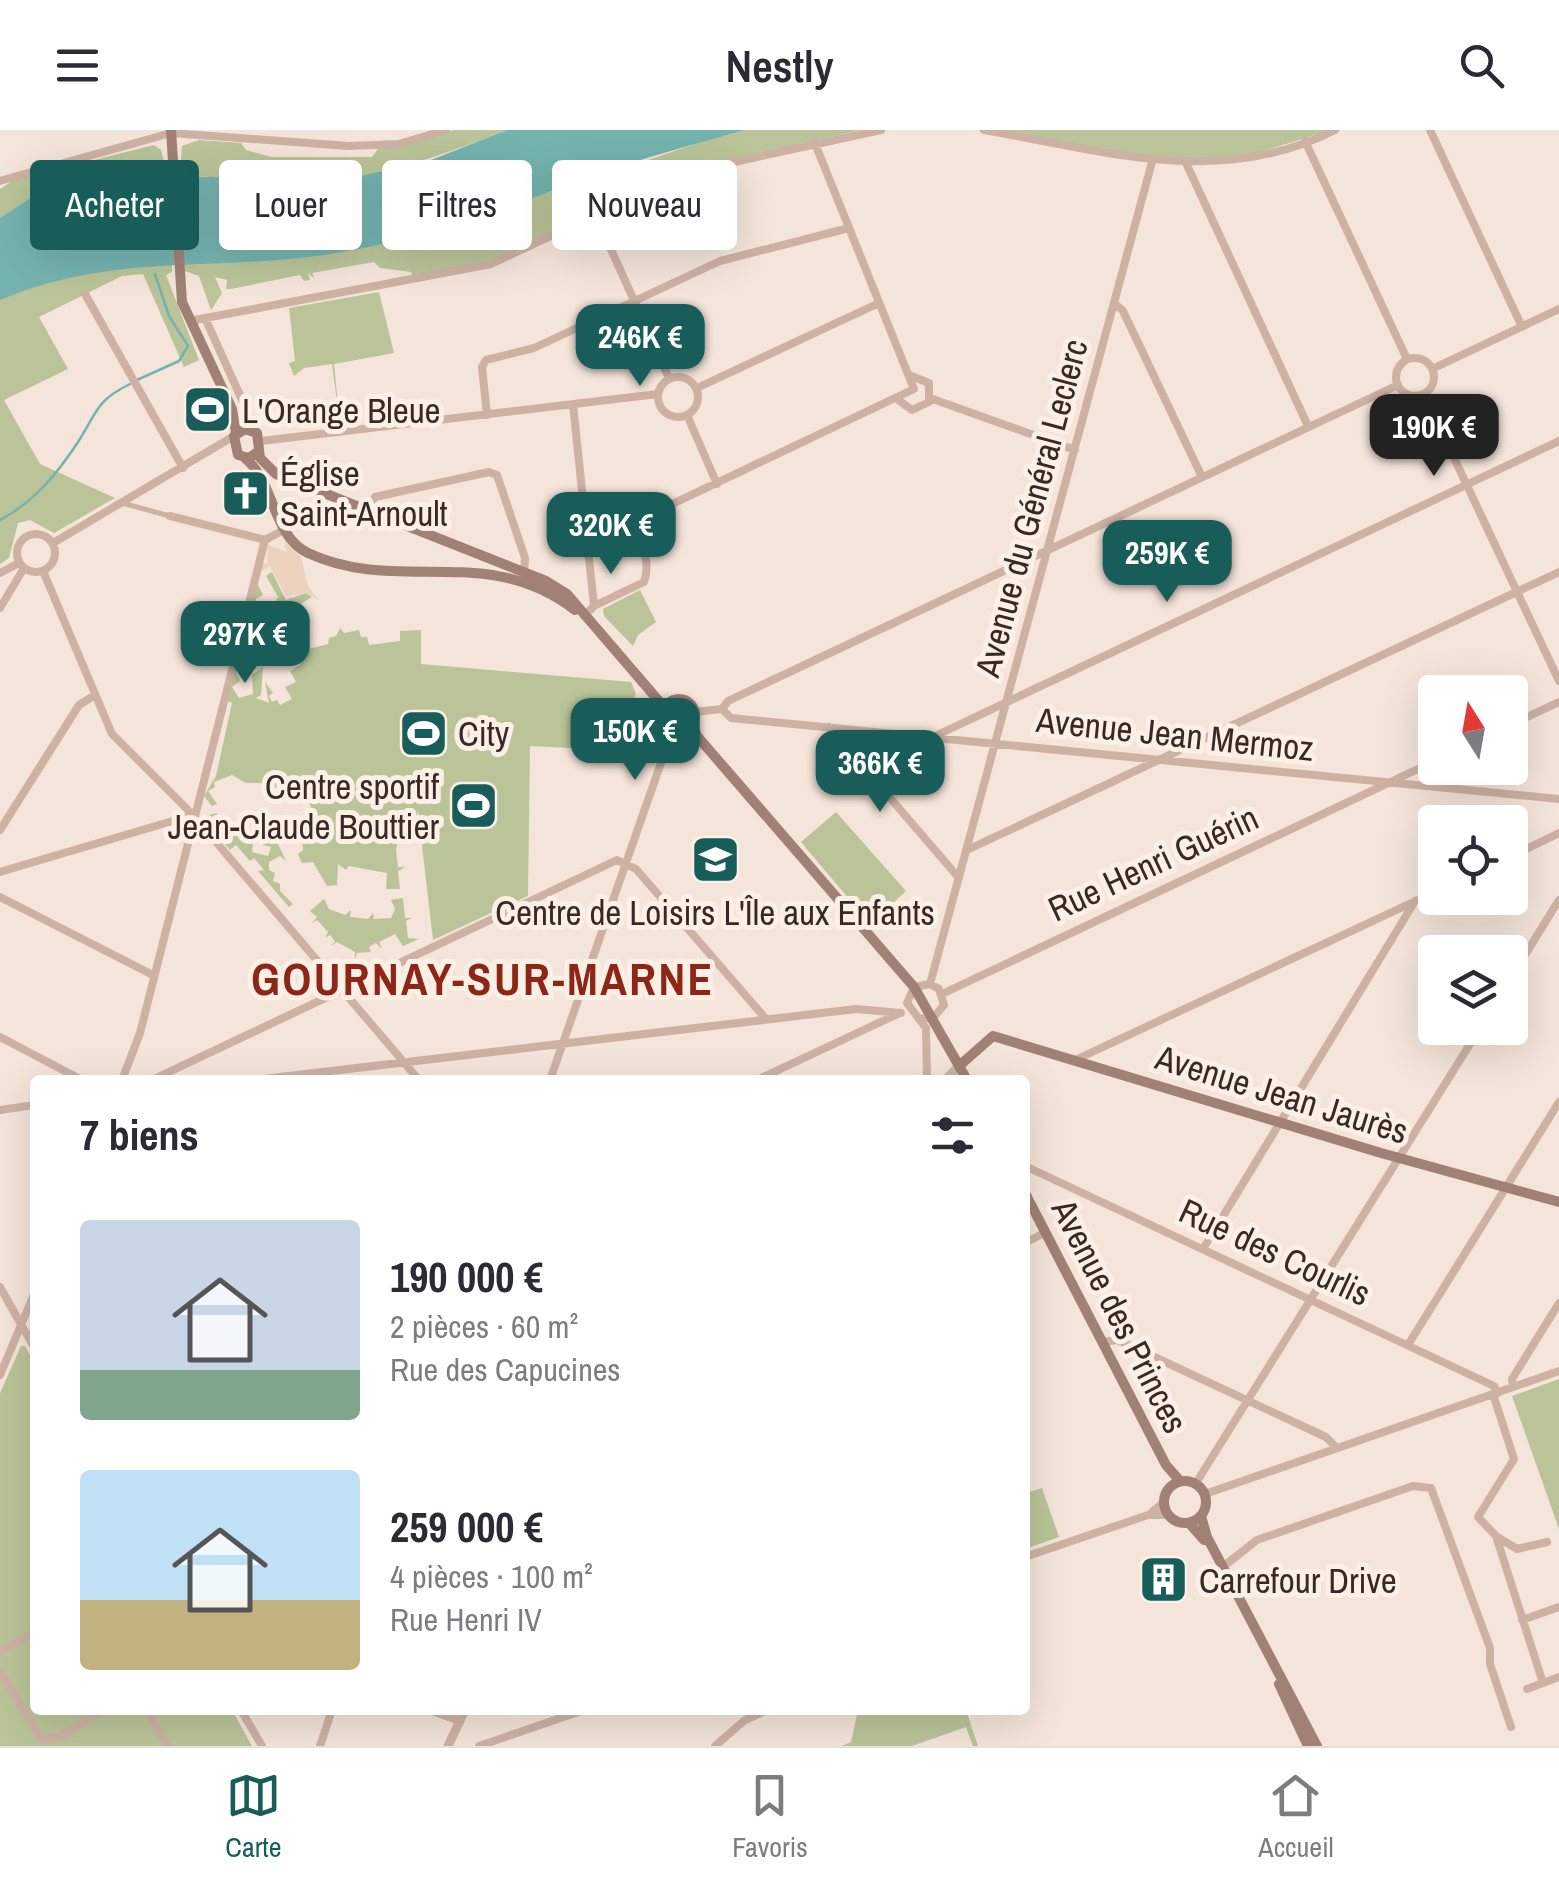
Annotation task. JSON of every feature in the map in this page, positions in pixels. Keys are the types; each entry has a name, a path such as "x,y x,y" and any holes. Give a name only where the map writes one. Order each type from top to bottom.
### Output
{"main road":[{"path":"171,131 182,302 232,409 240,455 260,473 296,545 313,555 395,571 526,576"},
{"path":"181,290 200,319 256,439 260,458 276,474 510,566 584,616 668,703"},
{"path":"235,435 256,439"},
{"path":"240,455 256,439"},
{"path":"469,571 475,561 472,551"},
{"path":"668,703 686,700 695,712 691,730"},
{"path":"668,703 662,716 668,728 691,730 914,987 964,1075"},
{"name":"Avenue Jean Jaurès","path":"959,1066 990,1036 1559,1202"},
{"name":"Avenue des Princes","path":"1030,1202 1166,1465 1180,1481"},
{"name":"Avenue des Princes","path":"1166,1465 1169,1487"},
{"path":"1308,1746 1204,1539 1189,1522 1168,1515 1164,1502 1169,1487 1180,1481 1196,1483 1205,1494 1201,1516 1317,1746"},
{"path":"1189,1522 1201,1516"}],"street":[{"path":"0,182 171,131 349,146 398,144 446,130"},
{"path":"737,161 880,130"},
{"path":"984,130 1152,162 1186,163 1242,160 1335,130"},
{"path":"1430,130 1522,326"},
{"path":"1305,141 1408,359"},
{"path":"584,616 594,606 644,582 648,570 641,528 645,518 914,389 814,142"},
{"name":"Avenue du Général Leclerc","path":"930,984 1152,162"},
{"path":"1186,163 1308,426"},
{"path":"487,414 482,367 486,360 534,348 690,272 747,252 850,228"},
{"path":"200,319 491,264 552,235"},
{"path":"611,250 670,378"},
{"path":"85,294 184,468"},
{"path":"697,388 879,302"},
{"path":"1114,303 1123,311 1202,477"},
{"path":"1432,368 1559,309"},
{"path":"1408,359 1424,360 1432,368 1432,386 1424,394 1406,394 1398,385 1396,373 1408,359"},
{"path":"910,375 927,380 930,398"},
{"path":"670,378 688,379 697,388 696,407 687,415 668,415 660,406 658,394 670,378"},
{"path":"695,712 722,710 728,701 1398,385"},
{"path":"256,439 658,394"},
{"path":"1424,394 1559,681"},
{"path":"897,399 905,408 916,410 930,398"},
{"path":"930,398 1075,450"},
{"path":"573,404 594,606"},
{"path":"687,415 717,484"},
{"path":"53,543 217,450 235,435"},
{"path":"933,737 1559,441"},
{"path":"217,450 240,455"},
{"path":"367,510 375,497 490,472 497,475 526,558 526,576"},
{"path":"122,503 265,540 285,529"},
{"path":"0,608 22,565 16,549 28,535 44,535 53,543 54,559 43,570"},
{"path":"123,1075 153,976 265,540"},
{"path":"0,573 22,565 43,570"},
{"path":"496,573 510,566"},
{"path":"43,570 112,734 194,816 416,1075"},
{"path":"968,850 1559,572"},
{"path":"0,830 79,705 95,694"},
{"path":"1528,717 1559,702"},
{"name":"Avenue Jean Mermoz","path":"722,710 731,718 1559,799"},
{"path":"829,727 959,878"},
{"path":"552,1075 666,747 668,728"},
{"name":"Rue Henri Guérin","path":"942,994 1418,768"},
{"path":"0,872 194,816"},
{"path":"1528,848 1559,834"},
{"path":"163,1075 617,860 626,862 766,1019"},
{"path":"0,896 153,976"},
{"path":"1074,1062 1418,900"},
{"path":"1528,950 1559,900"},
{"path":"1203,1249 1415,901"},
{"path":"341,1075 404,1062 868,1008 904,1011 920,1019 934,1018 942,1010 942,994 930,984 914,987 904,1011 768,1075"},
{"path":"920,1019 926,1032 927,1075"},
{"path":"0,1037 72,1075"},
{"path":"1196,1483 1469,1045"},
{"path":"950,1075 959,1066"},
{"path":"1408,1345 1559,1102"},
{"path":"0,1110 30,1106"},
{"name":"Rue des Courlis","path":"1030,1168 1494,1386 1495,1394"},
{"path":"1030,1240 1046,1232"},
{"path":"0,1287 30,1340"},
{"path":"1513,1387 1512,1380 1559,1303"},
{"path":"0,1375 30,1305"},
{"path":"1102,1342 1118,1340 1326,1437 1337,1448"},
{"path":"1205,1494 1559,1372"},
{"path":"1495,1394 1514,1459 1478,1513 1496,1536 1544,1683"},
{"path":"1224,1566 1245,1548 1270,1535 1413,1486 1431,1488 1437,1494 1490,1648 1490,1664 1511,1727"},
{"path":"1030,1555 1148,1514 1164,1502"},
{"path":"1148,1514 1168,1515"},
{"path":"1496,1536 1522,1549 1547,1542"},
{"path":"1522,1620 1553,1606"},
{"path":"0,1652 30,1635"},
{"path":"0,1670 41,1739 57,1738 96,1715"},
{"path":"1527,1689 1559,1677"},
{"path":"149,1715 167,1746"},
{"path":"244,1715 262,1746"},
{"path":"320,1746 330,1715"},
{"path":"443,1715 460,1721"},
{"path":"448,1746 463,1715"},
{"path":"479,1746 569,1715"},
{"path":"715,1746 756,1715"}],"green space":[{"path":"454,130 507,130 425,160 382,160 382,172 362,176 362,160 219,160 219,178 199,176 199,160 181,160 182,146 199,140 241,143 246,150 272,157 372,157 378,149"},
{"path":"735,130 861,130 729,160 649,160"},
{"path":"1001,130 1331,130 1241,158 1150,159"},
{"path":"154,145 161,150 164,160 94,160"},
{"path":"30,176 30,198 0,218 0,189"},
{"path":"552,191 552,232 532,241 532,198"},
{"path":"382,238 382,250 514,250 489,262 413,278 411,272 380,268 374,262 312,273 315,279 308,273 310,280 304,281 300,275 231,289 226,289 227,280 215,277 222,293 211,310 199,276 185,271 184,261 277,250 362,250 362,240"},
{"path":"172,263 172,272 166,275 199,360 184,367 143,274 122,276 39,317 68,369 4,400 40,464 115,498 54,533 30,520 18,523 9,558 0,564 0,292 39,272"},
{"path":"379,292 394,353 334,364 340,424 332,364 304,368 294,376 289,363 295,361 289,308"},
{"path":"272,572 286,600 306,593 312,597 284,614 290,624 274,630 258,646 243,641 256,581 263,595 256,599 257,616 251,620 255,628 245,634 250,642 270,629 269,613 278,597 266,576"},
{"path":"640,590 656,622 638,635 633,646 604,616 603,609"},
{"path":"340,628 344,633 359,630 369,645 400,641 400,631 421,630 421,664 631,682 636,694 629,708 636,714 634,725 628,720 626,751 530,746 528,896 433,940 418,811 415,819 403,816 396,850 398,867 405,867 398,871 400,889 386,889 387,873 349,866 346,870 338,864 337,885 327,886 313,862 302,863 298,854 303,850 302,835 308,831 307,815 313,811 306,797 316,791 311,783 303,785 297,779 289,784 293,793 289,800 280,787 264,789 261,783 246,783 232,775 214,782 215,787 208,791 217,804 212,806 204,796 216,776 232,703 227,701 239,651 255,653 238,661 242,668 236,672 240,681 232,687 239,698 253,694 252,675 263,667 261,695 256,698 269,703 265,682 273,693 269,696 272,702 277,700 280,705 292,699 285,687 296,682 290,671 301,664 293,653 328,644"},
{"path":"836,812 906,891 870,924 801,842"},
{"path":"217,813 216,821 247,834 245,841 253,843 252,852 268,856 271,847 263,845 264,836 256,835 258,827 250,825 252,816 261,818 260,825 273,828 270,838 276,840 286,861 280,856 269,862 269,870 275,873 273,881 280,884 280,891 293,904 289,907 258,871 264,870 254,858 250,861 236,845 230,850 207,823 209,815"},
{"path":"403,898 405,918 412,918 406,921 408,938 419,939 403,946 395,934 379,942 382,949 376,943 369,947 371,952 357,953 355,960 355,952 337,942 331,946 335,941 330,935 325,938 328,932 317,920 312,923 317,917 310,911 324,899 329,909 345,915 351,910 350,917 368,919 373,913 374,919 391,918 395,909 391,900"},
{"path":"21,1346 25,1346 30,1354 30,1715 235,1715 252,1746 0,1746 0,1393"},
{"path":"1559,1379 1559,1529 1512,1396"},
{"path":"1042,1488 1059,1537 1030,1547 1030,1492"},
{"path":"857,1715 968,1715 978,1746 973,1746 966,1727 912,1746 842,1746 851,1742"}],"shaded area":[{"path":"284,541 301,557 308,586 319,601 307,593 286,596 270,566 258,573 260,563 267,564 268,545 287,552"}],"water":[{"path":"507,130 744,130 641,160 552,160 552,191 532,198 532,160 431,160"},
{"path":"382,171 382,244 362,249 362,176"},
{"path":"199,176 219,177 219,250 353,250 287,259 124,269 42,285 0,300 0,218 30,198 30,250 199,250"}],"waterway":[{"path":"137,380 179,361 188,346 169,316 155,274"},
{"path":"0,520 44,486 103,402 130,384"}],"place":[{"name":"L'Orange Bleue","path":"207,410"},
{"name":"Église Saint-Arnoult","path":"245,493"},
{"name":"City","path":"423,733"},
{"name":"Centre sportif Jean-Claude Bouttier","path":"474,806"},
{"name":"Centre de Loisirs L'Île aux Enfants","path":"715,860"},
{"name":"Carrefour Drive","path":"1164,1580"}],"district":[{"name":"GOURNAY-SUR-MARNE","path":"483,978"}]}
